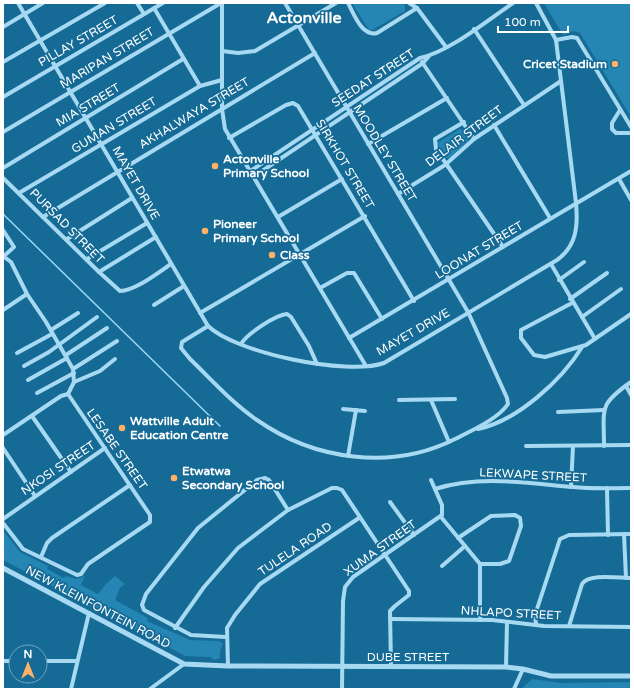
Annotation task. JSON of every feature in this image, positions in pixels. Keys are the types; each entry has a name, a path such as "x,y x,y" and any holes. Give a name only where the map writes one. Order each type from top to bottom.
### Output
{"street":[{"name":"MAYET DRIVE","path":"18,3 208,326 221,336 264,353 317,364 366,366 384,363 551,264 565,254 576,235 578,223 576,203 556,40 536,3"},
{"path":"3,27 43,3"},
{"path":"3,62 106,3"},
{"path":"137,3 144,14"},
{"name":"PILLAY STREET","path":"3,97 163,3"},
{"path":"222,3 223,126 249,172 278,217 366,366"},
{"name":"MARIPAN STREET","path":"3,132 222,3"},
{"name":"MOODLEY STREET","path":"285,3 468,312 508,402 507,406 475,429"},
{"path":"222,51 238,53 254,51 336,3"},
{"path":"348,3 365,31 370,34 377,33 416,8"},
{"path":"409,3 416,8 446,47"},
{"name":"SEEDAT STREET","path":"249,172 420,58 429,56 446,47 513,3"},
{"path":"154,8 200,86"},
{"path":"474,29 524,105"},
{"path":"556,40 572,36 577,38 631,127"},
{"name":"AKHALWAYA STREET","path":"43,217 315,53"},
{"name":"SEEDAT STREET","path":"253,177 423,63 429,56"},
{"path":"420,58 474,139"},
{"name":"MIA STREET","path":"3,168 183,59"},
{"name":"GUMAN STREET","path":"19,193 200,86 222,80"},
{"name":"DELAIR STREET","path":"398,194 445,165 474,139 561,80"},
{"path":"368,144 447,98"},
{"name":"SIRKHOT STREET","path":"229,138 290,103 298,106 365,216 414,301"},
{"path":"620,110 612,123 612,129 616,133 631,133"},
{"path":"464,122 435,140 436,149 445,165 503,247"},
{"path":"494,125 550,218"},
{"name":"LOONAT STREET","path":"349,338 414,301 550,218 631,171"},
{"name":"PURSAD STREET","path":"3,178 120,291 129,290 171,264"},
{"path":"278,217 342,179"},
{"path":"619,179 631,200"},
{"path":"67,239 132,198"},
{"path":"200,313 365,216"},
{"path":"87,259 147,223"},
{"path":"3,230 14,247 4,256 10,262 27,294 59,344 73,371 74,382 68,394 61,396 3,434"},
{"path":"99,272 156,238"},
{"path":"559,280 584,262"},
{"path":"551,264 571,301 595,339"},
{"path":"320,288 347,273 354,273 382,319"},
{"path":"607,273 571,301 524,327 521,330 520,335 532,353 539,357 582,346 595,339 631,314"},
{"path":"154,305 184,286"},
{"path":"582,317 621,289"},
{"path":"3,310 27,294"},
{"path":"16,353 51,332 78,313"},
{"path":"241,344 249,334 278,317 287,314 291,317 309,346 317,364"},
{"path":"24,366 49,352 97,317"},
{"path":"208,326 184,340 181,344 181,348 190,359 234,402 256,420 290,440 324,452 348,456 380,458 420,452 449,442 475,429 486,427 524,406 563,373 582,346"},
{"path":"28,380 66,357 107,328"},
{"path":"37,393 117,341"},
{"path":"74,382 100,371 115,359"},
{"path":"604,446 604,410 608,400 631,382"},
{"path":"626,386 631,395"},
{"name":"LESABE STREET","path":"41,557 74,575 81,574 88,564 148,524 151,520 150,515 106,448 68,394"},
{"path":"399,400 455,399"},
{"path":"430,400 449,442"},
{"path":"343,409 365,411"},
{"path":"348,456 356,410"},
{"path":"558,412 604,410"},
{"path":"32,416 71,472"},
{"path":"526,446 631,445"},
{"path":"571,487 573,446"},
{"path":"3,448 35,496"},
{"name":"NKOSI STREET","path":"3,519 106,448"},
{"path":"226,637 191,635 175,628 142,608 142,603 146,594 198,528 257,480 265,478 269,480 288,510"},
{"path":"431,480 443,508 441,517 480,564 480,620"},
{"name":"LEKWAPE STREET","path":"435,489 449,484 484,481 531,482 571,487 631,488"},
{"path":"3,523 19,546 41,557 47,543 52,538 130,485"},
{"path":"175,628 204,587 230,555 288,510 335,488 342,490 410,594 392,609 390,619 391,667"},
{"path":"607,488 608,535"},
{"path":"390,502 414,535"},
{"path":"458,538 491,516 515,515 520,518 521,526 509,561 500,564 480,564"},
{"name":"XUMA STREET","path":"342,689 343,601 345,587 353,577 441,517"},
{"name":"TULELA ROAD","path":"228,666 226,637 229,624 260,584 359,518"},
{"path":"624,534 626,578"},
{"path":"536,624 535,615 560,539 569,535 631,534"},
{"path":"442,566 465,546"},
{"name":"NEW KLEINFONTEIN ROAD","path":"3,568 184,664"},
{"path":"569,626 582,584 586,579 594,577 631,578"},
{"path":"70,689 90,613"},
{"name":"NHLAPO STREET","path":"390,619 480,620 569,626 631,627"},
{"path":"506,667 507,622"},
{"path":"48,661 77,661"},
{"path":"150,689 156,687 184,664"},
{"name":"DUBE STREET","path":"184,664 228,666 506,667 523,669 558,677 631,676"},
{"path":"514,689 523,669"}],"shaded area":[{"path":"352,3 403,3 405,6 405,11 372,30 369,30"},
{"name":"Cricet Stadium","path":"544,3 631,3 631,117 580,33 574,31 563,35"},
{"path":"460,129 465,131 469,137 468,141 450,158 446,158 437,143"},
{"path":"3,530 20,552 48,566 47,569 64,578 66,576 76,579 85,576 81,585 98,594 115,576 125,584 120,588 115,600 148,618 147,621 190,640 219,641 223,644 220,651 220,658 214,660 210,657 185,656 3,560"},
{"path":"532,679 561,683 631,682 631,689 521,689"}],"waterway":[{"path":"3,214 220,426"}],"place":[{"name":"Cricet Stadium","path":"615,64"},
{"name":"Actonville Primary School","path":"215,166"},
{"name":"Pioneer Primary School","path":"205,231"},
{"name":"Class","path":"272,255"},
{"name":"Wattville Adult Education Centre","path":"122,428"},
{"name":"Etwatwa Secondary School","path":"174,478"}],"district":[{"name":"Actonville","path":"304,18"}]}
